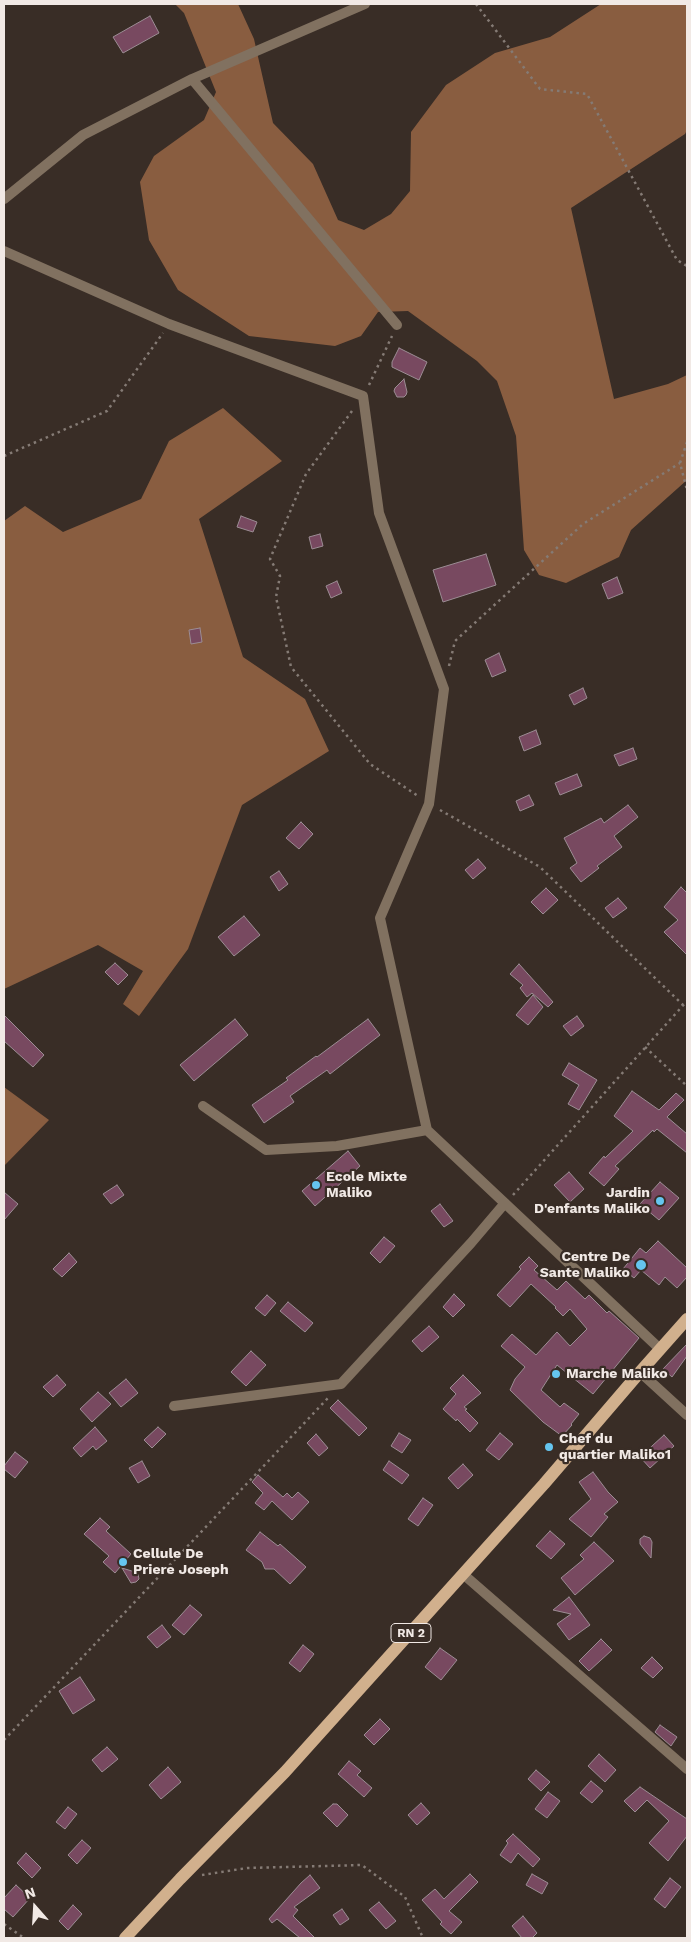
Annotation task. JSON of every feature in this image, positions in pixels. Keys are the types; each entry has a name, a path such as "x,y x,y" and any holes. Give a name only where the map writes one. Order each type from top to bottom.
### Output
{"main road":[{"name":"RN 2","path":"125,1938 180,1879 286,1772 687,1320"}],"street":[{"path":"4,199 83,135 192,78 365,4"},
{"path":"192,78 397,326"},
{"path":"4,251 169,324 363,396 379,513 444,689 429,804 380,918 427,1130 660,1349"},
{"path":"203,1106 266,1150 337,1146 427,1130"},
{"path":"174,1406 341,1384 471,1244 505,1203"},
{"path":"640,1372 687,1415"},
{"path":"463,1574 687,1769"}],"path":[{"path":"476,4 540,89 587,94 677,260 687,266"},
{"path":"4,456 107,411 169,324"},
{"path":"397,326 363,396 306,474 270,559 280,576 276,597 291,667 370,764 429,804 540,867 683,1005"},
{"path":"687,442 680,463 687,490"},
{"path":"444,689 455,641 583,524 680,463"},
{"path":"505,1203 687,1001"},
{"path":"644,1048 687,1086"},
{"path":"4,1740 341,1384"},
{"path":"180,1879 247,1868 362,1865 405,1897 423,1938"},
{"path":"4,1924 24,1938"}],"shaded area":[{"path":"175,4 238,4 254,39 273,123 313,164 338,220 364,230 391,214 410,191 411,132 446,85 495,53 550,37 601,4 687,4 687,130 685,134 571,208 614,399 668,384 687,375 687,480 631,530 619,557 566,583 539,575 524,550 516,436 497,381 477,361 408,311 378,312 361,336 335,346 249,336 178,290 149,240 140,182 154,156 204,120 216,92 184,13"},
{"path":"223,408 282,461 199,519 243,657 305,699 329,751 242,805 188,949 139,1016 123,1004 143,971 98,945 4,989 4,521 25,506 63,532 141,499 169,441"},
{"path":"4,1087 49,1120 4,1166"}],"building":[{"path":"150,16 159,33 123,53 113,37"},
{"path":"399,348 427,362 419,380 392,367 392,362"},
{"path":"404,379 406,395 404,397 397,397 394,391 395,388"},
{"path":"241,516 257,522 253,532 237,527"},
{"path":"320,534 323,546 312,549 309,537"},
{"path":"486,554 496,585 443,602 433,570"},
{"path":"617,577 623,593 608,599 602,584"},
{"path":"337,581 342,593 331,598 326,586"},
{"path":"200,628 202,642 191,644 189,630"},
{"path":"499,653 506,671 492,677 485,660"},
{"path":"583,688 587,698 574,705 569,695"},
{"path":"536,730 541,744 524,751 519,737"},
{"path":"633,748 637,759 619,766 614,755"},
{"path":"577,774 582,786 560,795 555,783"},
{"path":"529,795 534,805 520,811 516,801"},
{"path":"628,805 638,817 614,836 622,847 597,866 599,868 581,882 570,868 577,863 564,838 601,818 604,823"},
{"path":"301,822 313,834 299,849 286,838"},
{"path":"478,859 486,868 473,879 465,870"},
{"path":"279,871 288,884 279,891 270,877"},
{"path":"681,887 687,893 687,955 664,932 678,920 664,907"},
{"path":"546,888 558,900 543,914 531,902"},
{"path":"618,898 627,908 613,918 605,908"},
{"path":"244,916 260,935 234,956 218,937"},
{"path":"115,963 128,975 118,985 105,972"},
{"path":"519,964 553,1002 548,1007 532,993 527,997 520,988 523,985 510,974"},
{"path":"533,995 543,1007 528,1025 516,1015"},
{"path":"4,1015 44,1055 33,1067 4,1041"},
{"path":"577,1016 584,1026 571,1036 563,1026"},
{"path":"235,1019 248,1035 194,1081 180,1065"},
{"path":"368,1019 380,1035 330,1074 327,1070 290,1096 294,1102 264,1123 252,1105"},
{"path":"569,1063 597,1080 579,1110 568,1104 579,1085 562,1075"},
{"path":"632,1091 659,1110 676,1093 684,1100 667,1117 687,1134 687,1153 657,1129 654,1132 653,1130 615,1166 619,1169 604,1186 589,1173 604,1156 605,1158 633,1131 614,1116"},
{"path":"348,1151 360,1166 315,1206 302,1191"},
{"path":"569,1172 584,1189 570,1202 554,1185"},
{"name":"Jardin D'enfants Maliko","path":"660,1182 679,1198 659,1220 640,1204"},
{"path":"117,1185 124,1195 111,1204 103,1194"},
{"path":"4,1192 18,1204 4,1220"},
{"path":"440,1204 453,1221 444,1227 431,1211"},
{"path":"384,1237 395,1246 380,1263 370,1253"},
{"path":"658,1241 687,1268 687,1277 677,1288 665,1277 659,1285 641,1270 634,1278 623,1269 640,1248 646,1253"},
{"path":"69,1253 77,1262 62,1277 53,1269"},
{"path":"529,1257 538,1266 534,1270 557,1290 566,1281 585,1299 589,1295 607,1313 609,1311 639,1338 593,1394 557,1365 541,1390 560,1407 564,1403 579,1414 562,1436 543,1422 510,1390 515,1379 525,1367 501,1346 512,1334 536,1355 557,1332 570,1346 587,1329 570,1309 563,1316 531,1284 510,1307 497,1295 521,1269 519,1267"},
{"path":"454,1294 465,1305 453,1317 443,1307"},
{"path":"267,1295 276,1303 265,1316 255,1308"},
{"path":"288,1302 313,1323 305,1332 280,1311"},
{"path":"429,1326 439,1337 422,1352 412,1341"},
{"path":"687,1344 687,1356 672,1377 663,1369"},
{"path":"251,1351 266,1365 246,1386 231,1372"},
{"path":"57,1375 66,1385 53,1397 43,1387"},
{"path":"463,1375 481,1393 464,1407 478,1423 470,1432 443,1409 456,1394 450,1388"},
{"path":"126,1379 138,1393 121,1407 109,1393"},
{"path":"98,1392 111,1404 92,1422 80,1409"},
{"path":"338,1400 367,1428 359,1436 330,1408"},
{"path":"95,1427 107,1441 96,1450 93,1446 81,1457 73,1448"},
{"path":"158,1427 166,1434 152,1448 144,1440"},
{"path":"399,1433 411,1440 402,1453 391,1446"},
{"path":"500,1433 513,1444 499,1460 486,1450"},
{"path":"316,1434 328,1448 319,1456 307,1443"},
{"path":"664,1435 674,1446 650,1468 640,1457"},
{"path":"15,1452 28,1462 15,1478 4,1469 4,1466"},
{"path":"142,1461 150,1476 138,1483 129,1468"},
{"path":"389,1461 409,1475 402,1484 383,1470"},
{"path":"463,1464 473,1475 458,1489 448,1478"},
{"path":"593,1472 618,1502 604,1514 608,1517 591,1537 569,1519 591,1499 579,1482"},
{"path":"258,1475 283,1497 287,1493 292,1498 298,1492 309,1502 292,1520 272,1501 264,1510 255,1503 263,1493 252,1482"},
{"path":"423,1498 433,1505 418,1526 408,1519"},
{"path":"100,1518 110,1527 106,1531 131,1554 115,1573 103,1562 109,1556 84,1534"},
{"path":"550,1531 565,1544 551,1559 536,1546"},
{"path":"260,1532 278,1546 280,1544 306,1567 290,1584 274,1569 265,1569 262,1562 246,1550"},
{"path":"644,1536 650,1538 652,1542 651,1558 640,1544 640,1539"},
{"path":"594,1542 614,1561 575,1595 561,1578 584,1559 580,1555"},
{"path":"122,1568 135,1572 138,1574 139,1579 131,1583"},
{"path":"569,1597 590,1625 569,1640 557,1624 571,1614 553,1610"},
{"path":"190,1605 202,1615 184,1635 172,1625"},
{"path":"162,1625 171,1637 157,1648 147,1637"},
{"path":"601,1639 612,1650 589,1671 579,1661"},
{"path":"303,1645 314,1654 300,1672 289,1663"},
{"path":"440,1648 457,1660 441,1680 425,1667"},
{"path":"652,1657 663,1668 653,1678 641,1668"},
{"path":"80,1677 95,1700 73,1714 59,1691"},
{"path":"380,1719 390,1729 374,1745 364,1735"},
{"path":"660,1725 677,1737 671,1746 655,1732"},
{"path":"107,1747 118,1759 102,1772 92,1760"},
{"path":"599,1754 616,1770 605,1782 588,1766"},
{"path":"349,1761 361,1771 357,1775 372,1788 364,1797 338,1774"},
{"path":"168,1767 181,1782 161,1799 149,1785"},
{"path":"536,1770 550,1782 541,1791 528,1779"},
{"path":"591,1781 603,1791 592,1803 580,1793"},
{"path":"640,1787 687,1819 687,1836 668,1861 649,1843 669,1821 647,1800 635,1812 624,1801"},
{"path":"548,1792 560,1801 547,1818 535,1809"},
{"path":"421,1803 430,1813 417,1825 408,1815"},
{"path":"333,1804 337,1804 348,1815 337,1827 323,1813"},
{"path":"68,1807 77,1814 65,1829 56,1822"},
{"path":"513,1834 540,1859 533,1867 518,1853 511,1863 500,1855 508,1843 506,1841"},
{"path":"82,1840 91,1848 77,1864 68,1855"},
{"path":"26,1853 41,1868 32,1878 17,1863"},
{"path":"470,1874 478,1882 449,1911 462,1922 451,1934 440,1924 442,1922 422,1900 435,1889 444,1899"},
{"path":"532,1874 548,1883 542,1894 526,1885"},
{"path":"310,1875 320,1888 294,1907 298,1910 293,1916 315,1938 300,1938 277,1919 272,1923 269,1919"},
{"path":"670,1878 681,1887 665,1908 654,1899"},
{"path":"16,1885 30,1898 13,1917 4,1909 4,1898"},
{"path":"379,1902 396,1921 386,1929 369,1910"},
{"path":"73,1905 82,1914 68,1930 59,1921"},
{"path":"342,1909 349,1919 340,1925 333,1915"},
{"path":"523,1916 537,1933 532,1938 522,1938 512,1926"}],"place":[{"name":"Ecole Mixte Maliko","path":"316,1185"},
{"name":"Jardin D'enfants Maliko","path":"660,1201"},
{"name":"Centre De Sante Maliko","path":"641,1265"},
{"name":"Marche Maliko","path":"556,1374"},
{"name":"Chef du quartier Maliko1","path":"549,1447"},
{"name":"Cellule De Priere Joseph","path":"123,1562"}]}
